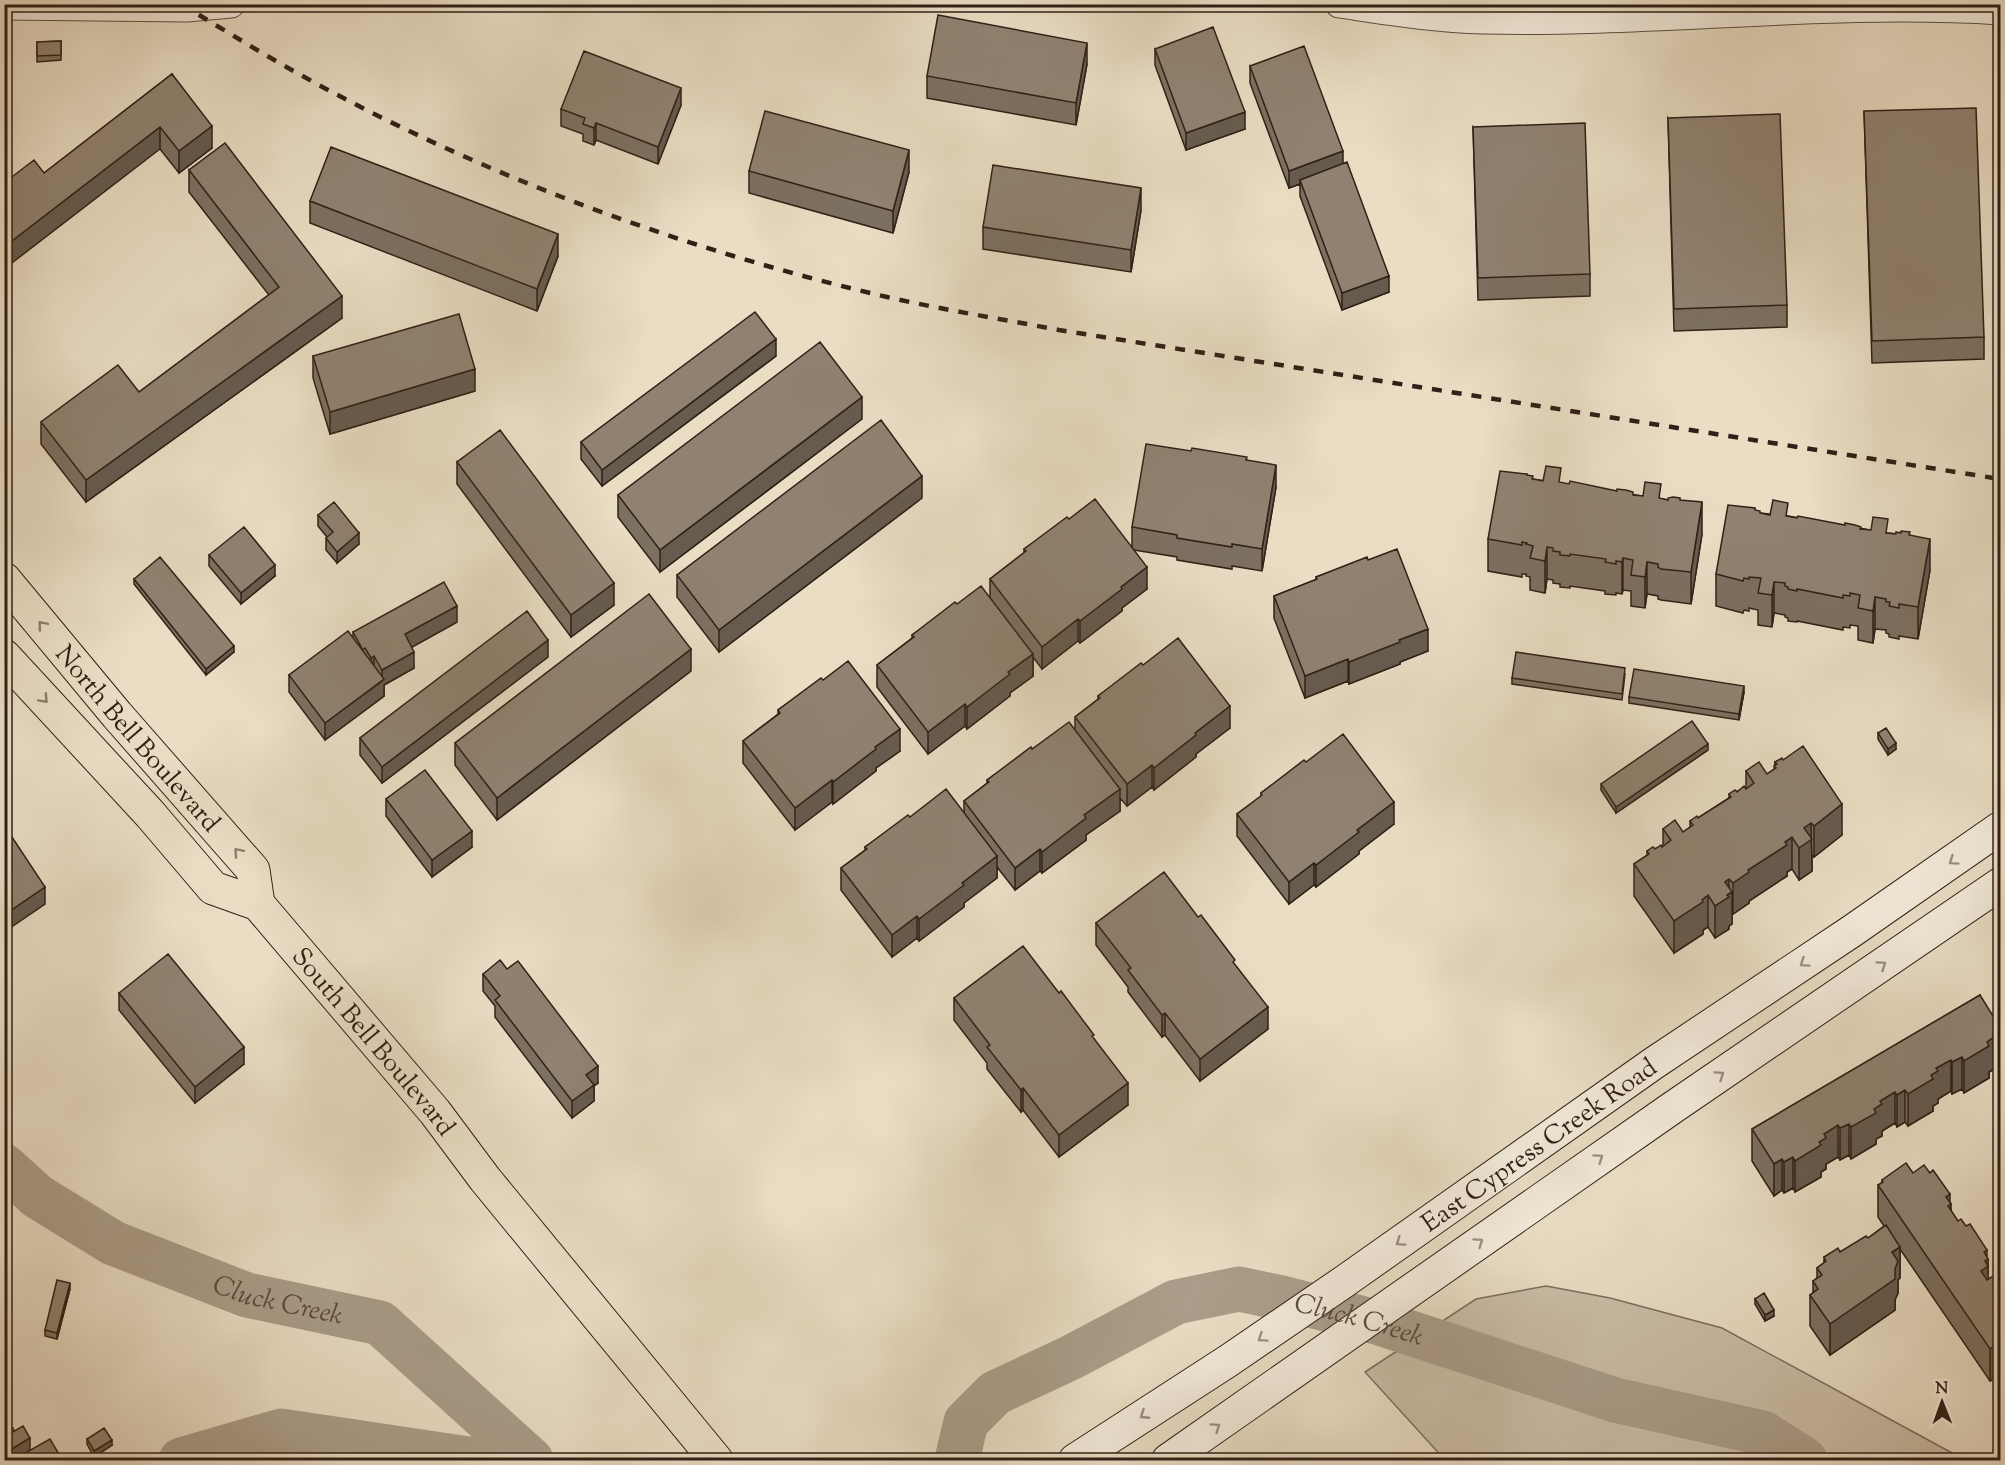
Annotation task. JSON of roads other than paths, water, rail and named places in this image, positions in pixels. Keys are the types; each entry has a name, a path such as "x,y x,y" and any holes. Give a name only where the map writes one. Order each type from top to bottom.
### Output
{"main road":[{"name":"North Bell Boulevard","path":"4,579 117,716 253,870 258,904"},
{"path":"4,656 150,814 213,888 258,904"},
{"name":"East Cypress Creek Road","path":"1075,1461 1228,1361 1654,1063 2001,828"},
{"name":"East Cypress Creek Road","path":"1168,1461 1672,1108 2001,884"},
{"name":"South Bell Boulevard","path":"258,904 435,1112 499,1197 716,1461"},
{"path":"1654,1063 1672,1108"}],"street":[{"path":"4,6 187,8 231,4"},
{"path":"1339,4 1415,15 1483,20 1621,18 1828,9 1958,8 2001,11"}],"waterway":[{"name":"Cluck Creek","path":"4,1166 37,1196 113,1243 247,1295 380,1323 531,1460"},
{"name":"Cluck Creek","path":"957,1460 966,1422 995,1393 1070,1358 1176,1302 1239,1289 1380,1323 1615,1400 1763,1433 1805,1460"},
{"path":"181,1460 281,1431 475,1460"}],"railway":[{"path":"182,4 322,87 477,162 638,225 804,276 908,302 1059,330 2000,479"}]}
